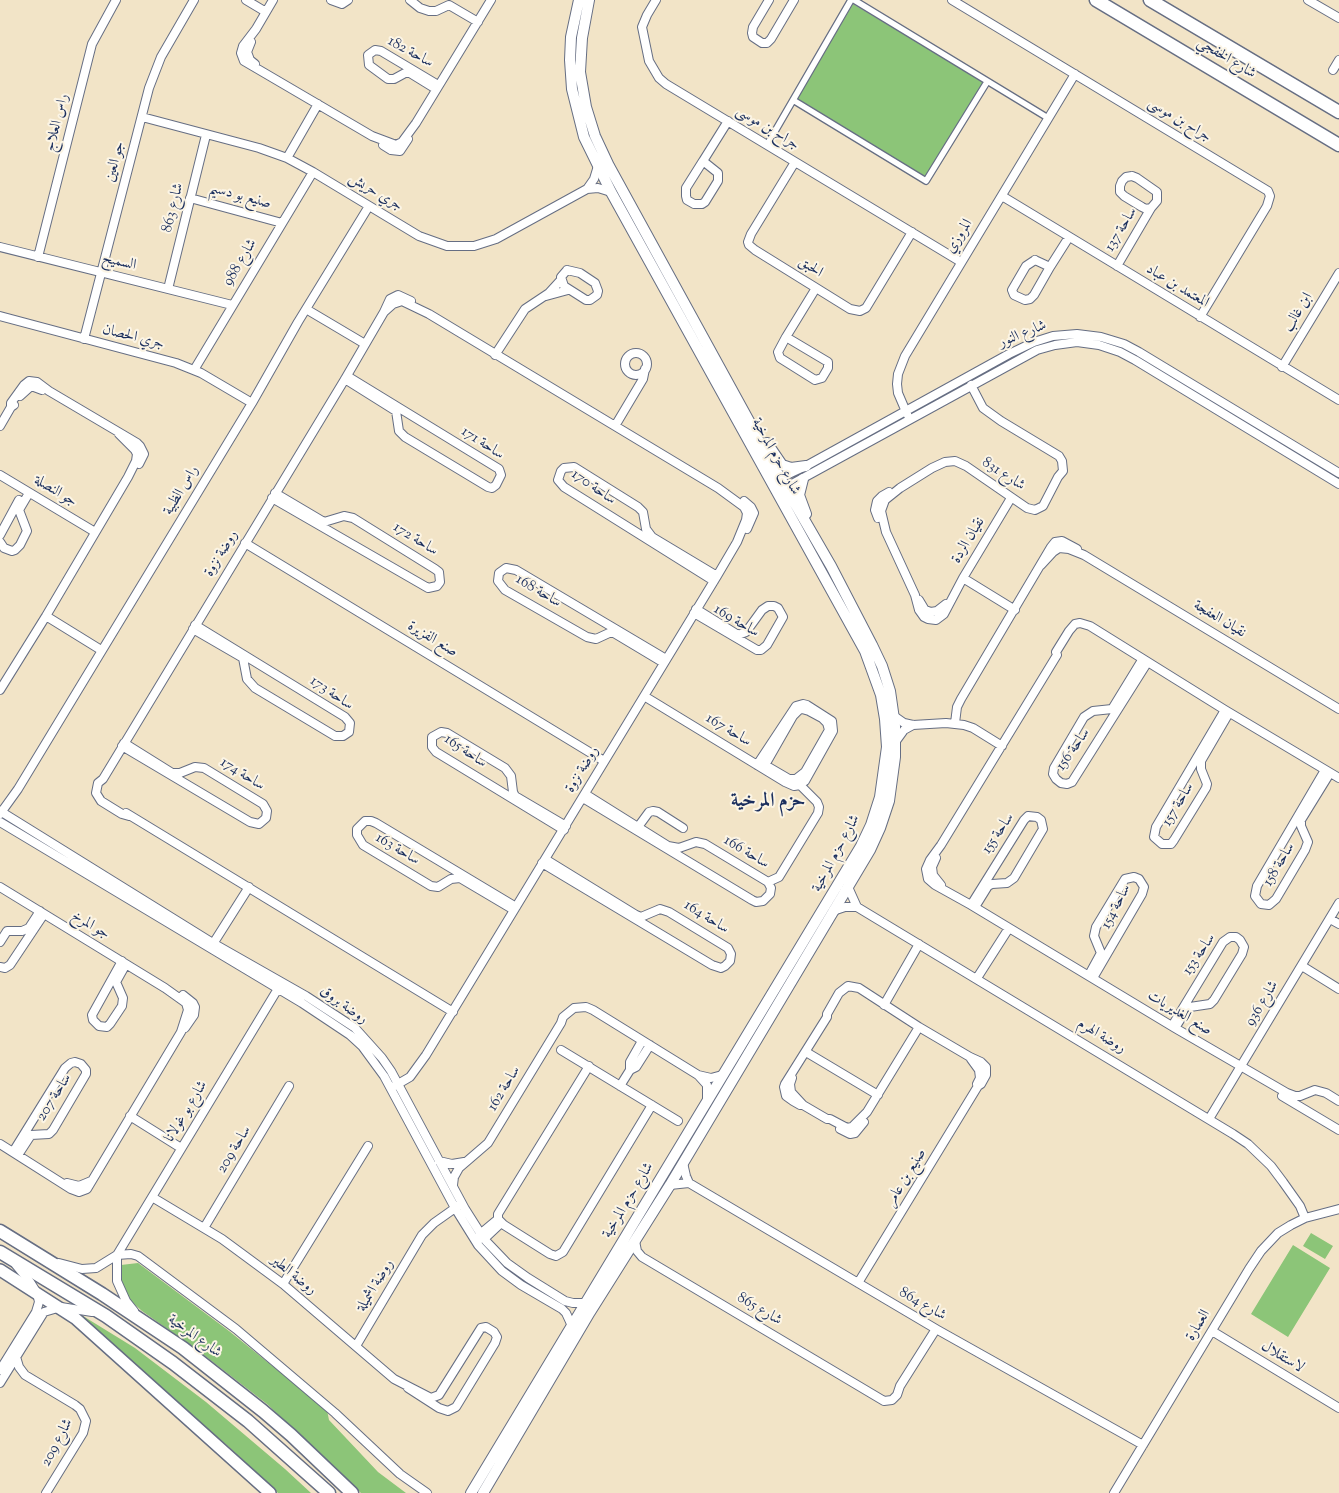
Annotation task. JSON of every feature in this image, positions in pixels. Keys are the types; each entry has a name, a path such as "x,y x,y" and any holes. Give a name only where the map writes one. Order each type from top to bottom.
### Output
{"highway":[{"name":"شارع الخفجي","path":"1096,0 1339,146"},
{"name":"شارع الخفجي","path":"1157,2 1339,112"},
{"name":"شارع المرخية","path":"0,1231 51,1261 183,1348 242,1393 291,1435 351,1492"},
{"path":"5,1255 106,1316 173,1363 285,1452 329,1493"}],"main road":[{"path":"0,1270 76,1318 270,1493"}],"street":[{"name":"راس العلاج","path":"38,257 92,44 116,0"},
{"name":"جو العين","path":"84,339 149,88 161,56 194,0"},
{"path":"246,0 266,12"},
{"path":"274,0 256,29 248,48 248,57 253,63 271,73 271,76 372,136 390,144 398,145 416,123 491,0"},
{"path":"331,0 337,4 342,4 348,0"},
{"path":"410,0 420,8 429,11 436,11 441,4 449,5 478,20"},
{"path":"448,0 478,20"},
{"name":"شارع حزم المرخية","path":"471,1493 861,846 871,826 880,797 887,747 881,695 874,671 865,651 778,485 611,192 584,137 572,89 570,60 571,38 579,0"},
{"name":"شارع حزم المرخية","path":"483,1493 590,1312 670,1185 870,850 889,801 894,773 896,741 894,716 890,691 882,666 816,540 778,485 750,423 609,166 595,136 586,107 580,72 582,38 589,0"},
{"name":"جراح بن موسى","path":"656,0 642,27 649,62 655,73 666,84 961,262"},
{"path":"769,0 752,33 753,37 762,44 767,43 771,39 794,0"},
{"path":"766,145 853,0 1048,118"},
{"name":"جراح بن موسى","path":"952,0 1268,191 1270,196 1267,206 1200,317"},
{"path":"1308,0 1339,18"},
{"name":"ساحة 182","path":"378,50 437,87 410,73 401,74 394,79 388,78 369,65 367,59 372,51 378,50"},
{"path":"1333,70 1339,60"},
{"path":"399,62 401,74"},
{"name":"المروزي","path":"910,420 898,393 897,384 900,365 1075,74"},
{"path":"793,100 926,180 987,82"},
{"path":"287,158 318,104"},
{"name":"جري حريش","path":"142,118 259,148 287,158 419,236 447,246 463,247 482,244 496,239 586,189"},
{"path":"703,161 718,172 718,181 705,202 694,204 687,200 686,188 703,161 728,122"},
{"name":"شارع 863","path":"168,289 206,134"},
{"name":"الحبق","path":"796,162 751,234 748,242 755,250 850,309 855,311 863,310 867,306 912,232"},
{"path":"586,189 594,179 598,166"},
{"name":"شارع 988","path":"194,370 313,172"},
{"name":"ساحة 137","path":"1117,266 1151,208 1158,201 1153,188 1132,176 1122,180 1120,192 1124,196 1146,209 1151,208"},
{"path":"586,189 598,188 611,192"},
{"name":"المعتمد بن عباد","path":"1002,196 1339,400"},
{"name":"صنيع بو دسيم","path":"190,198 282,223"},
{"name":"راس الظبية","path":"1,822 2,813 252,403 306,309 369,206"},
{"path":"1050,267 1040,261 1030,262 1013,285 1014,295 1025,300 1030,299 1069,237"},
{"name":"السميح","path":"0,247 232,305"},
{"path":"495,355 525,310 560,281 564,272 573,270 595,283 598,291 594,298 586,300 568,290 560,281"},
{"name":"ابن غالب","path":"1282,367 1339,273"},
{"path":"786,336 828,362 828,368 822,378 815,380 778,356 786,336 816,288"},
{"path":"544,296 568,290"},
{"name":"روضة نزوة","path":"394,1086 417,1069 453,1012 736,542 742,537 752,520 753,510 744,501 718,488 429,314 402,302 393,304 384,312 103,779 97,786 96,793 97,797 122,814 129,816 248,887 453,1012"},
{"path":"306,309 365,344"},
{"name":"جري الحصان","path":"0,316 176,363 194,370 252,403"},
{"name":"شارع النور","path":"778,485 806,466 1009,354 1034,342 1053,336 1077,334 1101,337 1124,344 1339,473"},
{"name":"شارع النور","path":"778,485 802,478 1037,350 1077,342 1099,344 1120,352 1339,484"},
{"path":"612,425 643,379 645,370 646,362 645,358 638,353 630,354 625,361 629,372 637,374 645,370"},
{"path":"612,425 635,384 637,374"},
{"name":"ساحة 171","path":"346,377 499,469 501,475 496,485 492,488 488,486 405,437 399,431 398,414 394,408 346,377"},
{"path":"0,426 11,407 11,403 27,382 37,382 119,434 137,454 128,477 0,690"},
{"name":"شارع 831","path":"932,470 951,464 967,467 1027,508 1035,510 1043,506 1058,477 1060,469 1058,462 1039,446 983,408 971,385"},
{"path":"398,423 402,418 412,416"},
{"path":"750,423 758,428 782,465 791,468 806,466"},
{"path":"1320,472 1325,464"},
{"name":"ساحة 170","path":"569,467 579,470 638,507 643,512 648,532 652,537 715,579 630,529 564,487 558,480 561,471 569,467"},
{"name":"نقيان الردة","path":"932,470 900,488 885,500 881,515 886,532 915,595 925,610 931,612 941,609 951,600 1012,498"},
{"name":"جو النصلة","path":"0,475 95,532"},
{"path":"802,478 799,490 801,502 816,540"},
{"path":"0,542 8,550 15,550 27,531 19,510 27,491"},
{"path":"0,535 27,491"},
{"name":"ساحة 172","path":"273,495 322,521 327,522 347,516 353,518 435,569 439,572 440,582 433,588 428,588 338,536 273,495"},
{"path":"7,521 23,520"},
{"path":"336,520 334,530 338,536"},
{"path":"630,529 638,528 646,520"},
{"name":"صنع الفزيرة","path":"245,543 604,761"},
{"name":"نقيان العفجة","path":"955,723 961,699 1041,565 1059,548 1069,549 1084,555 1339,709"},
{"name":"ساحة 168","path":"506,568 516,570 601,620 665,661 612,632 593,639 587,638 505,590 498,581 499,573 506,568"},
{"path":"963,578 1015,610"},
{"name":"ساحة 169","path":"774,606 782,612 782,620 765,648 757,650 695,611 734,634 741,635 749,630 765,607 774,606"},
{"path":"46,616 101,650"},
{"path":"601,620 602,636"},
{"name":"ساحة 173","path":"194,627 260,665 345,718 350,723 349,732 344,736 335,736 255,688 248,681 243,658 194,627"},
{"name":"صنع الغديريات","path":"1339,778 1100,634 1085,628 1078,629 1057,655 926,869 928,879 936,885 1174,1027 1339,1130"},
{"path":"747,645 749,630"},
{"name":"ساحة 156","path":"1145,662 1072,782 1067,784 1061,783 1053,774 1054,768 1084,718 1090,712 1112,709 1145,662"},
{"path":"246,676 252,667 260,665"},
{"name":"ساحة 167","path":"645,694 790,784 800,786 817,802 819,807 818,813 779,877 768,882"},
{"name":"ساحة 167","path":"761,765 796,706 803,704 811,707 832,721 834,729 805,781 800,786"},
{"name":"ساحة 167","path":"799,710 809,711 827,723 829,730 800,777 789,779 761,765 793,716 799,710"},
{"path":"1099,711 1105,717 1107,726"},
{"name":"ساحة 157","path":"1227,712 1200,763 1207,784 1206,788 1171,844 1162,844 1154,837 1154,832 1188,772 1227,712"},
{"path":"894,716 904,723 913,725 955,723 973,728 1002,746"},
{"path":"896,741 904,730 913,725"},
{"name":"ساحة 165","path":"441,732 447,733 504,768 509,772 515,796 565,828 499,791 436,752 432,747 432,737 441,732"},
{"name":"ساحة 174","path":"123,745 172,772 180,773 195,767 204,768 263,804 267,811 266,818 262,822 254,824 123,745"},
{"path":"187,770 186,778 189,786"},
{"name":"ساحة 158","path":"1327,771 1301,820 1301,826 1308,842 1305,850 1276,899 1269,905 1265,905 1257,900 1255,891 1327,771"},
{"path":"1188,772 1203,772"},
{"path":"499,791 507,787 512,780"},
{"name":"ساحة 166","path":"584,796 672,848 696,842 706,844 768,882 771,888 770,894 766,900 756,902 584,796"},
{"path":"638,827 649,812 653,811 658,812 683,828"},
{"name":"روضة بروق","path":"2,813 212,946"},
{"name":"ساحة 155","path":"1028,816 1033,816 1041,820 1042,833 1014,878 1007,884 988,886 973,906 992,870 1024,820 1028,816"},
{"name":"ساحة 163","path":"365,821 371,821 515,909 467,880 455,878 446,881 438,887 427,884 362,845 356,835 357,829 365,821"},
{"name":"روضة بروق","path":"1,822 131,900 355,1028 382,1058 394,1086 460,1209"},
{"path":"1288,834 1297,831 1303,832"},
{"path":"684,845 685,859"},
{"name":"ساحة 164","path":"544,861 636,915 641,917 660,909 669,912 728,948 731,958 725,966 717,968 544,861"},
{"path":"446,866 449,874 446,881"},
{"path":"992,870 999,884"},
{"name":"ساحة 154","path":"1134,877 1143,883 1143,891 1114,943 1091,977 1100,956 1094,936 1096,927 1125,879 1134,877"},
{"name":"جو المرخ","path":"0,887 124,962 183,1000 188,1006 188,1014 181,1032 91,1181 76,1186 47,1173 0,1144"},
{"path":"212,946 248,887"},
{"path":"833,911 845,907 857,907 848,888"},
{"name":"شارع 936","path":"1209,1119 1339,903"},
{"name":"روضة الهرم","path":"857,907 1248,1144 1271,1166 1291,1192 1305,1218"},
{"path":"0,942 8,932 29,928 42,913"},
{"path":"0,967 5,968 10,965 42,913"},
{"path":"648,927 648,919 651,913"},
{"path":"1330,918 1339,924"},
{"path":"977,978 1009,928"},
{"path":"19,931 23,937 24,944"},
{"name":"ساحة 153","path":"1236,937 1244,947 1242,954 1214,1000 1210,1004 1198,1005 1187,1009 1174,1027 1192,992 1226,938 1236,937"},
{"path":"1097,943 1106,945 1114,943"},
{"path":"884,1005 919,944"},
{"path":"124,962 116,985 123,998 122,1006 110,1024 104,1027 95,1023 92,1016 105,991 124,962"},
{"path":"1302,966 1339,989"},
{"name":"شارع بو غولانا","path":"51,1261 82,1269 96,1268 117,1255 280,986"},
{"name":"صنيع بن عامر","path":"858,1283 978,1086 979,1070 970,1057 856,986 844,988 839,993 827,1017 797,1066 798,1069 791,1080 790,1088 793,1096 827,1119 832,1125 850,1134 855,1133 859,1130 868,1115 867,1112 919,1027"},
{"path":"105,991 119,991"},
{"path":"1192,992 1198,1005"},
{"name":"ساحة 162","path":"453,1186 456,1172 488,1143 566,1013 581,1007 593,1010 698,1074 711,1078 722,1075"},
{"path":"620,1086 630,1070 636,1067 646,1043"},
{"path":"561,1050 678,1121"},
{"path":"806,1052 878,1095"},
{"name":"ساحة 207","path":"75,1062 84,1067 86,1070 84,1078 53,1130 49,1134 33,1134 29,1136 16,1154 33,1121 68,1064 75,1062"},
{"path":"589,1066 498,1214 500,1221 550,1254 556,1256 561,1254 652,1105"},
{"name":"صنع الغديريات","path":"1240,1069 1291,1095 1300,1096 1315,1090 1326,1093 1339,1101"},
{"path":"698,1074 706,1086 707,1100"},
{"name":"ساحة 209","path":"204,1228 289,1086"},
{"name":"روضة بروق","path":"394,1086 440,1161 453,1186 469,1232 502,1271 521,1285 562,1309 572,1326"},
{"path":"1305,1094 1306,1110"},
{"path":"130,1116 181,1148"},
{"path":"33,1121 34,1128 40,1134"},
{"path":"283,1284 368,1146"},
{"path":"440,1161 452,1164 466,1162"},
{"path":"670,1185 689,1183 683,1163"},
{"name":"شارع 864","path":"689,1183 936,1329 1143,1445"},
{"name":"روضة الطير","path":"152,1197 242,1253 283,1284 394,1379 430,1398 437,1396"},
{"path":"460,1209 465,1220 479,1238 500,1221"},
{"name":"روضة اشميلة","path":"356,1346 422,1235 434,1223 460,1209"},
{"name":"العمارة","path":"1114,1493 1249,1269 1270,1241 1291,1225 1305,1218 1339,1209"},
{"path":"482,1236 507,1263 528,1278 565,1301 586,1304"},
{"path":"635,1242 637,1251 642,1257"},
{"path":"141,1320 126,1301 117,1281 117,1255 131,1254 138,1256 236,1329 335,1413 400,1474 427,1493"},
{"path":"1,1376 36,1312 39,1302 37,1293 30,1282 5,1255"},
{"path":"624,1259 634,1256 642,1257"},
{"name":"شارع 865","path":"642,1257 863,1388 884,1396 891,1394 900,1386 936,1329"},
{"path":"1,1376 16,1357 44,1312 61,1308 83,1310 106,1316"},
{"path":"486,1327 491,1329 497,1337 495,1343 456,1407 448,1411 444,1410 437,1396 480,1328 486,1327"},
{"name":"لاستقلال","path":"1212,1331 1339,1408"},
{"path":"16,1357 19,1367 25,1375"},
{"path":"1,1376 25,1375"},
{"name":"شارع 209","path":"25,1375 75,1405 80,1409 86,1421 82,1433 46,1493"},
{"name":"روضة الطير","path":"408,1388 444,1410"}],"green space":[{"path":"853,4 984,82 925,178 796,100"},
{"path":"1311,1233 1333,1246 1325,1259 1303,1246"},
{"path":"1293,1245 1330,1268 1288,1337 1251,1314"},
{"path":"138,1263 229,1331 327,1410 329,1420 378,1472 406,1493 361,1493 267,1404 200,1352 142,1311 131,1301 122,1282 121,1265"},
{"path":"83,1316 135,1348 206,1402 311,1493 278,1493 228,1446 166,1395 81,1320"}],"district":[{"name":"حزم المرخية","path":"768,803"}]}
